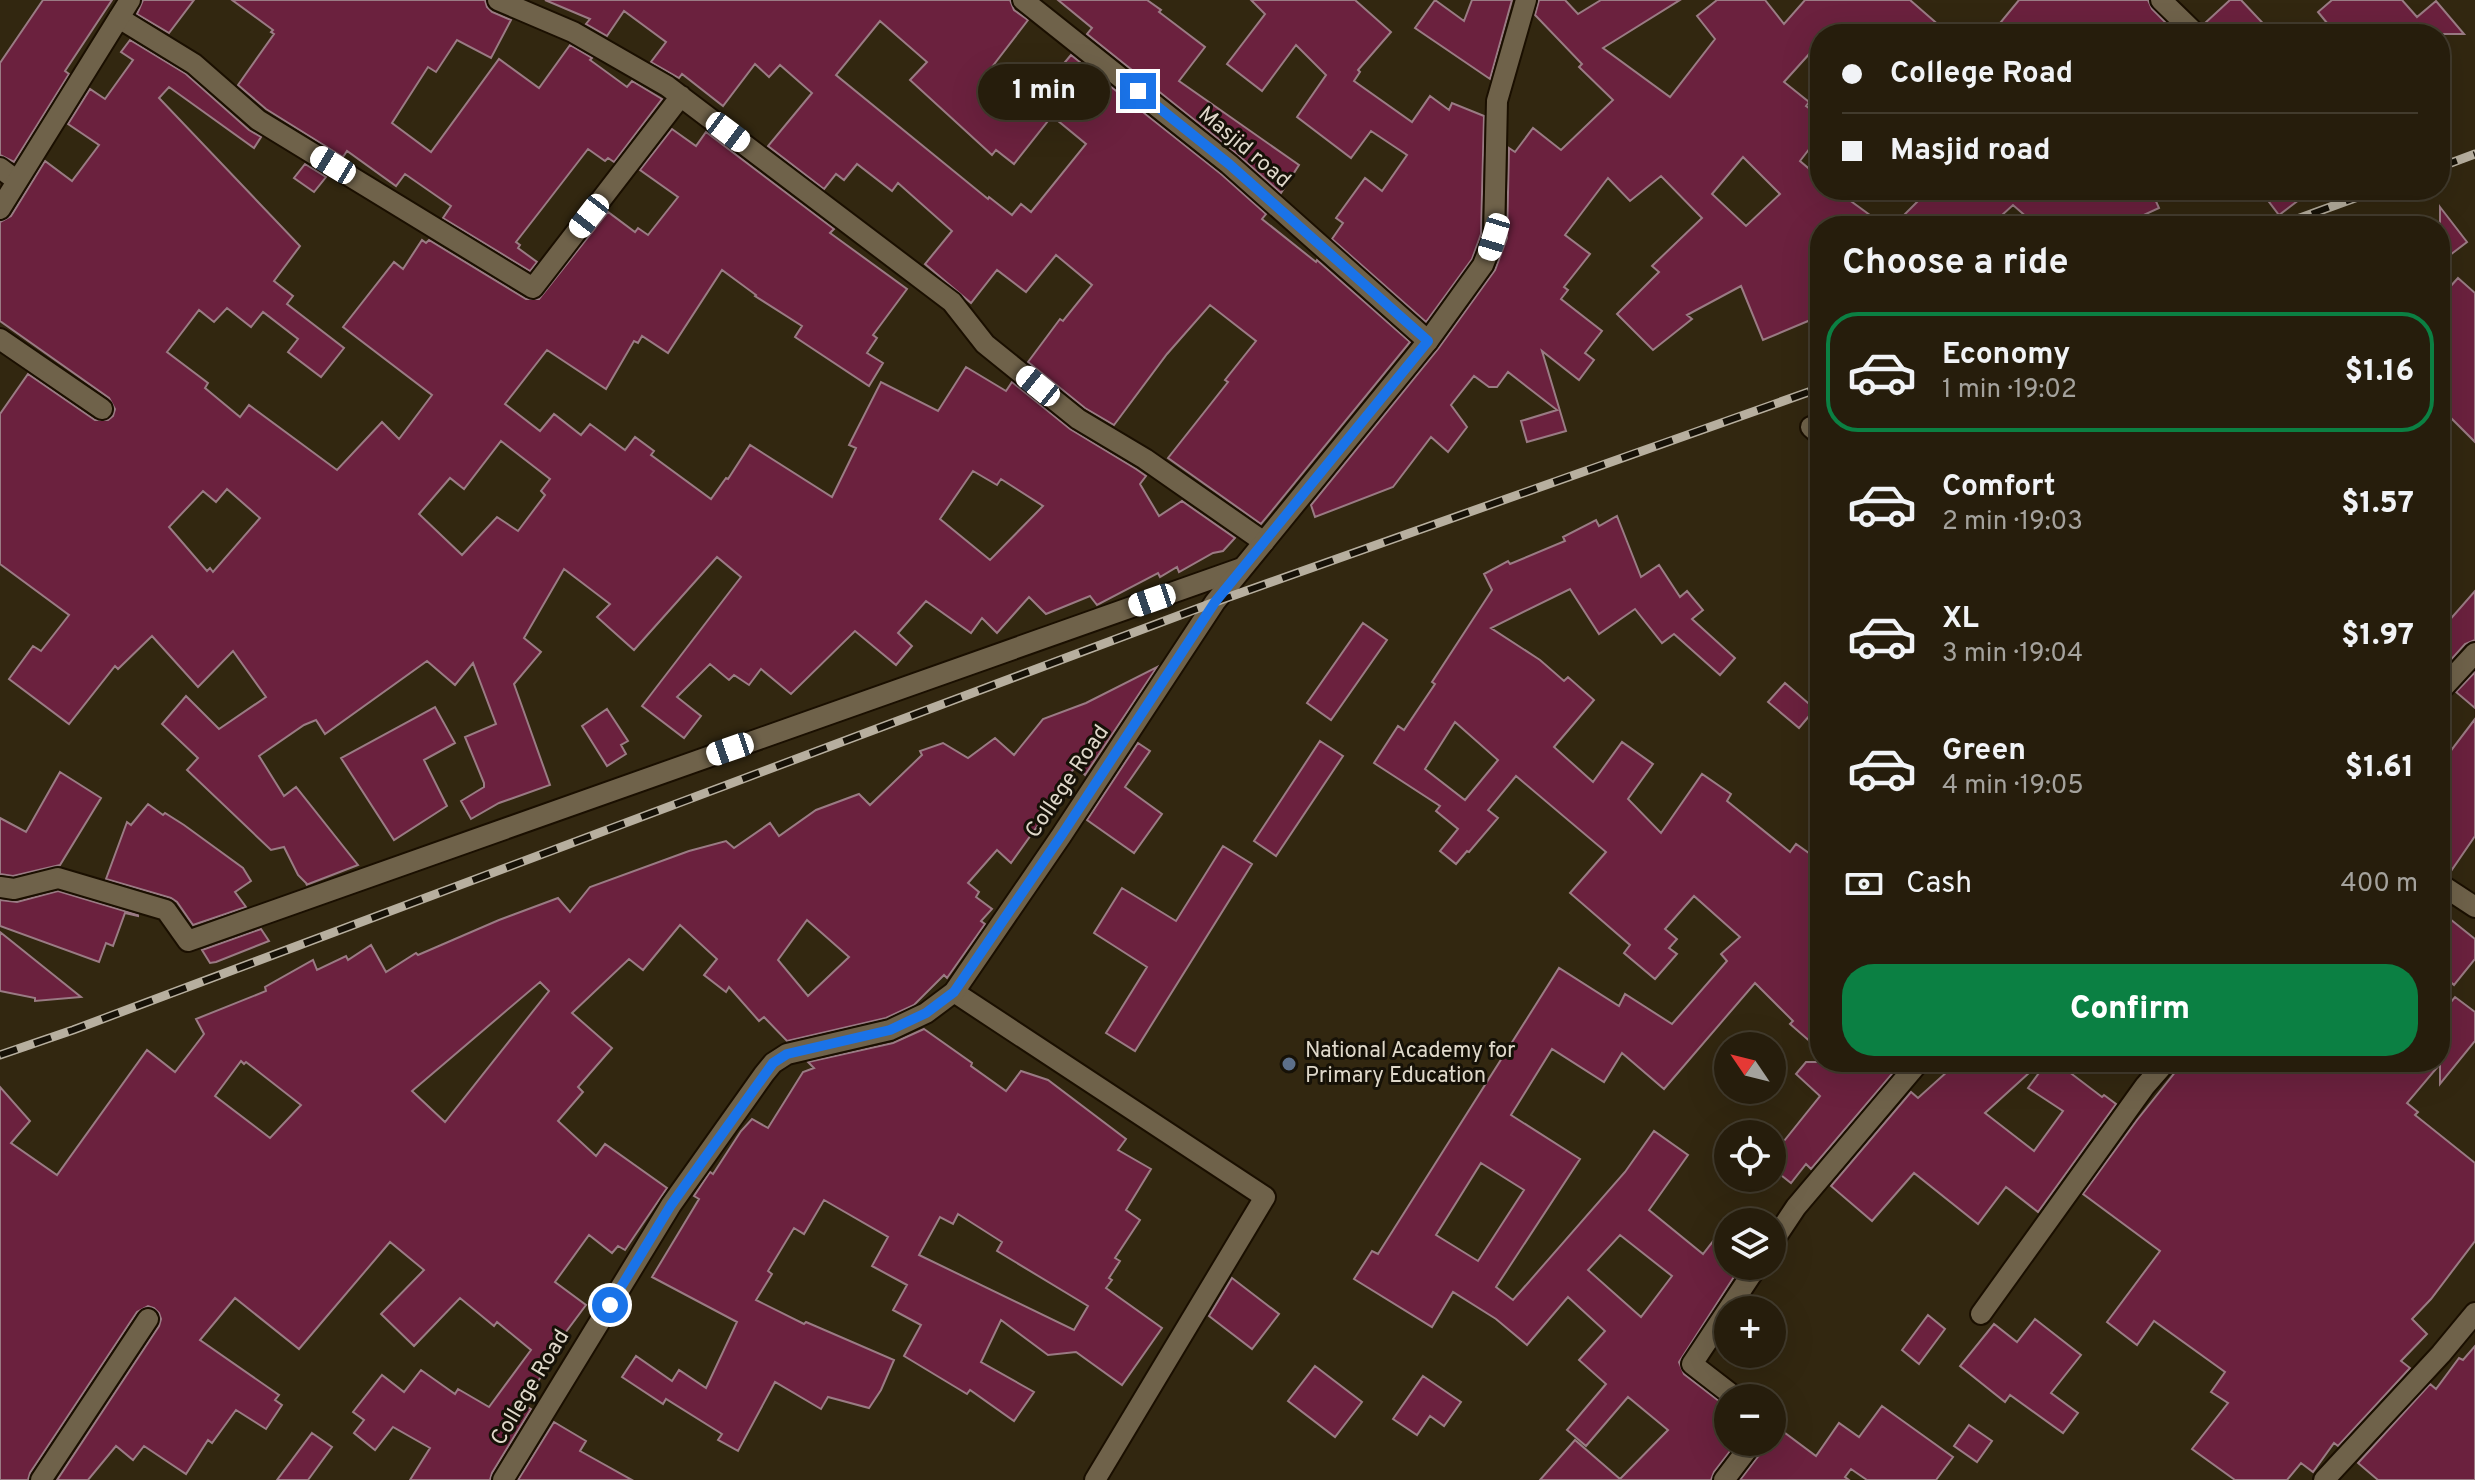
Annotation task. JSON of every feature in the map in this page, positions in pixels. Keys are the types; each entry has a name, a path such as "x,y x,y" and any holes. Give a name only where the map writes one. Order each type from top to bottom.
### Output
{"street":[{"path":"498,0 573,32 667,86 952,302 985,344 1078,419 1145,459 1264,542"},
{"name":"Masjid road","path":"1023,0 1229,164 1428,341"},
{"name":"College Road","path":"503,1480 671,1205 773,1063 787,1054 890,1030 926,1013 954,992 1215,602 1428,341 1483,265 1491,246 1496,190 1497,101 1526,0"},
{"path":"2161,0 2186,24"},
{"path":"0,209 8,174 124,9 258,120 533,288 681,96"},
{"path":"0,339 102,409"},
{"path":"0,887 14,889 58,878 166,910 188,941 1242,568"},
{"path":"2450,680 2475,653"},
{"path":"2450,891 2475,907"},
{"path":"954,992 1265,1197 1095,1480"},
{"path":"1786,1222 1911,1072"},
{"path":"1981,1314 2157,1072"},
{"path":"1718,1384 1692,1364 1748,1280"},
{"path":"2324,1480 2475,1313"},
{"path":"41,1480 148,1319"},
{"path":"1724,1480 1742,1456"}],"building":[{"path":"43,0 112,0 65,71 69,74 14,162 0,155 0,63"},
{"path":"143,0 194,0 169,33 137,14"},
{"path":"232,0 485,0 492,12 511,20 491,58 457,40 436,72 428,67 392,123 431,152 499,59 539,88 570,45 592,58 590,60 627,87 632,81 662,99 614,162 608,158 605,161 588,149 516,242 520,245 518,248 537,262 530,271 443,218 451,206 405,174 396,186 347,151 343,157 266,109 238,85 274,34 271,32 273,30"},
{"path":"545,0 1010,0 1014,10 1028,20 982,80 1025,110 1071,55 1221,174 1266,214 1262,219 1317,260 1410,342 1261,524 1168,458 1256,341 1210,305 1167,354 1114,425 1085,408 1028,362 1060,319 1063,321 1092,285 1056,255 1026,292 997,270 971,303 925,264 952,231 898,183 892,191 857,164 844,180 836,174 824,189 768,146 812,93 780,65 769,77 755,64 723,106 682,74 679,78 651,62 666,42 624,11 607,36 586,24 590,19","holes":["880,21 927,62 910,80 992,155 996,150 1014,164 1052,116 1086,144 1031,212 1021,204 1012,215 988,199 836,75"]},
{"path":"1058,0 1147,0 1205,47 1179,81 1299,165 1281,193 1087,34 1092,28"},
{"path":"1251,0 1355,0 1391,32 1358,70 1360,72 1354,81 1412,122 1430,96 1449,110 1452,103 1484,116 1481,234 1472,259 1426,322 1332,239 1343,223 1336,218 1365,178 1382,191 1407,155 1371,131 1351,158 1297,117 1326,75 1296,45 1262,91 1227,64 1265,14"},
{"path":"1435,0 1464,21 1472,0 1512,0 1490,79 1415,28"},
{"path":"1539,0 1565,0 1578,14 1601,0 1680,0 1603,48 1670,97 1715,39 1697,16 1717,0 1765,0 1784,24 1805,0 1910,0 1938,24 1810,24 1810,53 1784,82 1809,102 1806,106 1810,109 1810,148 1800,161 1810,170 1810,200 1849,200 1871,216 1810,216 1810,320 1763,340 1741,286 1687,315 1692,319 1653,350 1617,314 1659,272 1652,266 1702,218 1661,176 1630,201 1608,178 1565,235 1590,254 1564,287 1568,290 1561,299 1602,331 1585,353 1594,360 1579,380 1542,351 1566,431 1527,442 1521,421 1557,410 1508,372 1497,387 1489,387 1474,376 1451,405 1467,427 1448,452 1431,437 1393,487 1315,517 1311,505 1438,349 1495,270 1507,238 1509,148 1515,152 1533,128 1561,150 1613,100 1579,67 1582,64 1535,15","holes":["1743,157 1780,194 1746,226 1712,194"]},
{"path":"2019,0 2148,0 2152,9 2167,24 1999,24"},
{"path":"2230,0 2241,0 2264,24 2204,24"},
{"path":"2332,0 2402,0 2417,17 2436,1 2464,34 2450,34 2450,24 2328,24 2318,12"},
{"path":"130,40 186,74 261,137 254,148 169,87 159,98 300,246 274,281 293,296 287,304 344,348 321,377 288,352 298,339 263,312 251,327 227,308 214,322 199,310 167,352 208,383 205,388 240,417 249,405 337,470 382,422 399,439 432,395 343,327 394,262 403,269 422,240 426,243 429,240 526,299 539,299 608,212 635,232 638,228 648,235 678,197 640,170 672,129 696,146 706,132 834,229 830,233 907,289 873,335 877,338 867,353 883,363 869,386 795,337 802,326 722,270 668,353 642,336 638,343 634,341 606,389 547,350 505,404 540,431 554,414 581,435 590,424 625,450 635,437 654,451 651,455 711,499 750,445 832,497 856,448 849,445 881,382 938,411 966,367 1006,391 1012,382 1070,429 1146,476 1140,484 1159,516 1182,501 1235,538 1223,551 1213,553 1179,572 1177,567 1160,577 1158,573 1097,605 1090,596 1046,614 1029,597 997,633 982,618 971,633 926,601 898,633 912,646 896,665 855,631 791,694 761,669 749,685 734,675 729,680 710,664 677,697 701,716 684,738 642,706 741,577 717,557 634,650 597,617 610,604 564,569 524,638 541,652 514,684 550,785 499,803 471,819 461,801 484,787 484,783 465,737 496,724 473,663 455,685 427,661 325,734 316,720 259,756 284,796 296,787 358,865 306,885 284,847 271,850 187,770 198,758 162,724 186,696 219,729 266,697 233,651 198,687 152,636 118,669 115,666 69,724 9,679 33,646 41,651 69,615 0,564 0,414 28,374 95,420 108,420 115,409 109,398 0,321 0,222 11,216 45,161 72,181 99,145 68,124 90,89 105,99 133,60 121,52","holes":["501,441 550,479 541,491 545,495 518,531 497,517 462,555 419,514 450,478 464,489","973,471 997,485 1001,479 1043,506 990,560 940,519","227,489 260,518 213,572 210,568 207,571 169,527 203,491 216,502"]},
{"path":"305,164 326,177 314,192 294,178"},
{"path":"1919,200 2155,200 2159,208 2142,216 2026,216 2013,205 2001,216 1903,216"},
{"path":"2268,200 2299,200 2279,215"},
{"path":"2450,220 2467,242 2450,255"},
{"path":"2458,278 2475,293 2475,442 2450,417 2450,287"},
{"path":"1617,516 1641,577 1659,565 1680,597 1687,591 1703,610 1692,619 1735,658 1720,675 1674,634 1662,643 1635,609 1599,634 1570,589 1491,628 1540,660 1564,681 1568,677 1594,700 1554,747 1593,782 1622,742 1653,764 1628,799 1661,833 1702,774 1731,794 1727,801 1790,852 1796,844 1810,854 1810,1041 1790,1024 1793,1021 1755,983 1664,1089 1622,1053 1604,1082 1552,1049 1511,1115 1580,1159 1496,1287 1513,1300 1625,1172 1654,1131 1688,1155 1649,1210 1703,1254 1714,1240 1714,1280 1732,1280 1722,1296 1714,1296 1714,1308 1679,1362 1684,1374 1714,1397 1714,1456 1726,1456 1711,1480 1540,1480 1575,1440 1620,1479 1668,1430 1628,1397 1586,1446 1567,1430 1606,1384 1579,1360 1605,1331 1568,1297 1527,1345 1496,1319 1453,1292 1432,1327 1354,1279 1372,1251 1378,1254 1559,968 1619,1006 1625,994 1672,1024 1727,961 1721,954 1740,937 1694,896 1665,929 1677,939 1669,948 1677,954 1655,979 1624,953 1630,945 1570,893 1606,852 1516,776 1488,810 1498,818 1456,864 1440,851 1458,829 1436,811 1440,806 1374,763 1398,726 1404,730 1492,590 1484,574 1508,561 1510,564 1565,541 1563,537 1596,520 1599,526","holes":["1455,722 1498,760 1465,800 1425,769","1481,1163 1524,1190 1478,1261 1436,1235","1620,1235 1672,1276 1641,1317 1588,1270"]},
{"path":"2475,591 2475,640 2465,644 2450,661 2450,620"},
{"path":"1363,623 1387,640 1331,720 1307,703"},
{"path":"1157,667 1085,775 1076,766 1046,803 1051,807 1011,863 997,850 968,883 979,892 976,897 992,909 981,921 985,924 947,978 944,975 914,1005 886,1018 787,1041 764,1017 759,1021 729,987 726,992 704,975 717,959 680,925 643,970 629,959 572,1013 612,1048 578,1087 583,1092 558,1121 596,1156 605,1144 667,1188 625,1250 618,1246 612,1253 589,1235 555,1282 586,1305 554,1348 559,1351 522,1404 531,1409 490,1480 410,1480 430,1448 393,1427 375,1450 354,1433 364,1420 353,1412 382,1375 404,1392 421,1370 455,1394 458,1389 489,1407 531,1350 497,1322 494,1326 460,1298 414,1346 381,1314 424,1270 390,1242 299,1349 235,1298 200,1340 279,1395 275,1400 282,1405 266,1429 236,1410 212,1443 208,1440 186,1474 144,1446 133,1460 116,1446 88,1480 57,1480 159,1326 159,1313 148,1306 137,1312 28,1480 0,1480 0,1087 30,1121 11,1143 57,1175 147,1050 175,1072 204,1034 196,1019 266,991 265,987 313,960 317,970 346,956 348,960 371,945 386,972 416,953 418,955 558,898 570,912 590,887 689,851 726,841 734,848 770,823 779,836 816,810 859,794 870,805 922,755 920,751 943,743 968,758 995,738 1014,755 1043,719 1086,703","holes":["807,920 849,957 808,996 778,960","540,982 549,991 445,1122 412,1091","241,1061 301,1105 270,1138 215,1096"]},
{"path":"2475,672 2475,708 2456,692"},
{"path":"1785,683 1810,705 1810,715 1799,728 1768,702"},
{"path":"435,707 455,743 424,760 447,806 394,840 341,758"},
{"path":"607,709 628,741 621,745 626,754 607,766 582,726"},
{"path":"2475,719 2475,836 2450,873 2450,752"},
{"path":"1320,741 1343,756 1276,856 1254,841"},
{"path":"1138,743 1150,751 1125,787 1162,814 1134,853 1087,820"},
{"path":"60,772 101,798 60,865 13,876 0,874 0,818 26,832"},
{"path":"148,804 184,825 243,868 251,881 235,892 246,907 193,925 171,898 106,879 127,822 131,825"},
{"path":"1223,846 1252,864 1135,1051 1106,1033 1147,967 1094,933 1122,888 1176,921"},
{"path":"58,891 138,916 125,913 113,946 106,943 99,962 0,926 0,900 17,902"},
{"path":"2450,919 2475,939 2475,959 2454,985 2450,982"},
{"path":"261,929 269,941 216,962 210,963 202,950"},
{"path":"0,932 81,997 35,1001 35,998 0,991"},
{"path":"2455,997 2475,1012 2475,1041 2450,1072 2450,1003"},
{"path":"924,1029 1006,1091 1021,1071 1048,1080 1126,1139 1118,1150 1151,1169 1126,1210 1140,1220 1115,1258 1120,1261 1106,1288 1162,1328 1122,1385 1076,1352 1048,1355 1001,1320 981,1362 1034,1392 1014,1421 970,1390 967,1394 904,1356 921,1325 893,1310 907,1285 872,1266 888,1237 824,1200 804,1234 794,1228 768,1271 772,1274 756,1300 804,1324 806,1322 894,1360 869,1408 828,1397 821,1409 775,1382 738,1451 718,1440 722,1434 666,1399 663,1404 622,1377 636,1356 672,1381 679,1370 706,1388 737,1322 652,1277 699,1199 694,1196 710,1172 713,1174 752,1119 768,1128 803,1072 814,1068 808,1062 893,1043","holes":["958,1214 1002,1242 997,1251 1088,1306 1074,1330 919,1255 940,1217 953,1224"]},
{"path":"1806,1062 1810,1062 1810,1072 1892,1074 1811,1169 1806,1164 1791,1183 1786,1179 1786,1138 1820,1096 1796,1074"},
{"path":"1947,1072 2030,1072 1985,1113 2034,1151 2063,1111 2028,1088 2040,1072 2069,1072 2116,1104 2038,1212 2006,1187 1978,1224 1914,1173 1872,1221 1831,1186 1911,1092 1918,1098"},
{"path":"2175,1072 2433,1072 2407,1103 2418,1112 2415,1115 2475,1163 2475,1241 2412,1319 2427,1334 2401,1361 2410,1368 2338,1446 2334,1443 2313,1472 2301,1463 2287,1480 2235,1480 2192,1449 2228,1403 2211,1392 2225,1372 2154,1321 2137,1345 2107,1322 2160,1251 2083,1194"},
{"path":"2440,1072 2450,1072 2440,1084"},
{"path":"1232,1278 1279,1314 1252,1349 1209,1316"},
{"path":"1928,1315 1945,1329 1919,1364 1902,1350"},
{"path":"2035,1319 2081,1355 2051,1393 2078,1413 2063,1433 2010,1395 2005,1402 1960,1366 1994,1324 2017,1342"},
{"path":"2475,1346 2475,1480 2378,1480 2358,1463 2430,1384 2436,1389 2459,1358 2463,1360"},
{"path":"1315,1366 1362,1402 1335,1437 1288,1401"},
{"path":"1423,1376 1461,1402 1444,1426 1430,1416 1417,1435 1393,1419"},
{"path":"1882,1406 1953,1457 1936,1480 1867,1480 1851,1469 1845,1477 1849,1480 1740,1480 1758,1456 1786,1456 1786,1434 1816,1456 1839,1423 1859,1437"},
{"path":"554,1422 586,1441 580,1451 632,1480 518,1480"},
{"path":"1969,1425 1992,1441 1977,1462 1954,1446"},
{"path":"312,1433 332,1447 308,1480 277,1480"}],"railway":[{"path":"2450,163 2475,154"},
{"path":"2306,216 2350,200"},
{"path":"0,1055 1215,602 1810,392"}],"place":[{"name":"National Academy for Primary Education","path":"1289,1064"}],"route":[{"path":"610,1305 671,1205 773,1063 787,1054 890,1030 926,1013 954,992 1215,602 1428,341 1229,164 1138,91"}]}
